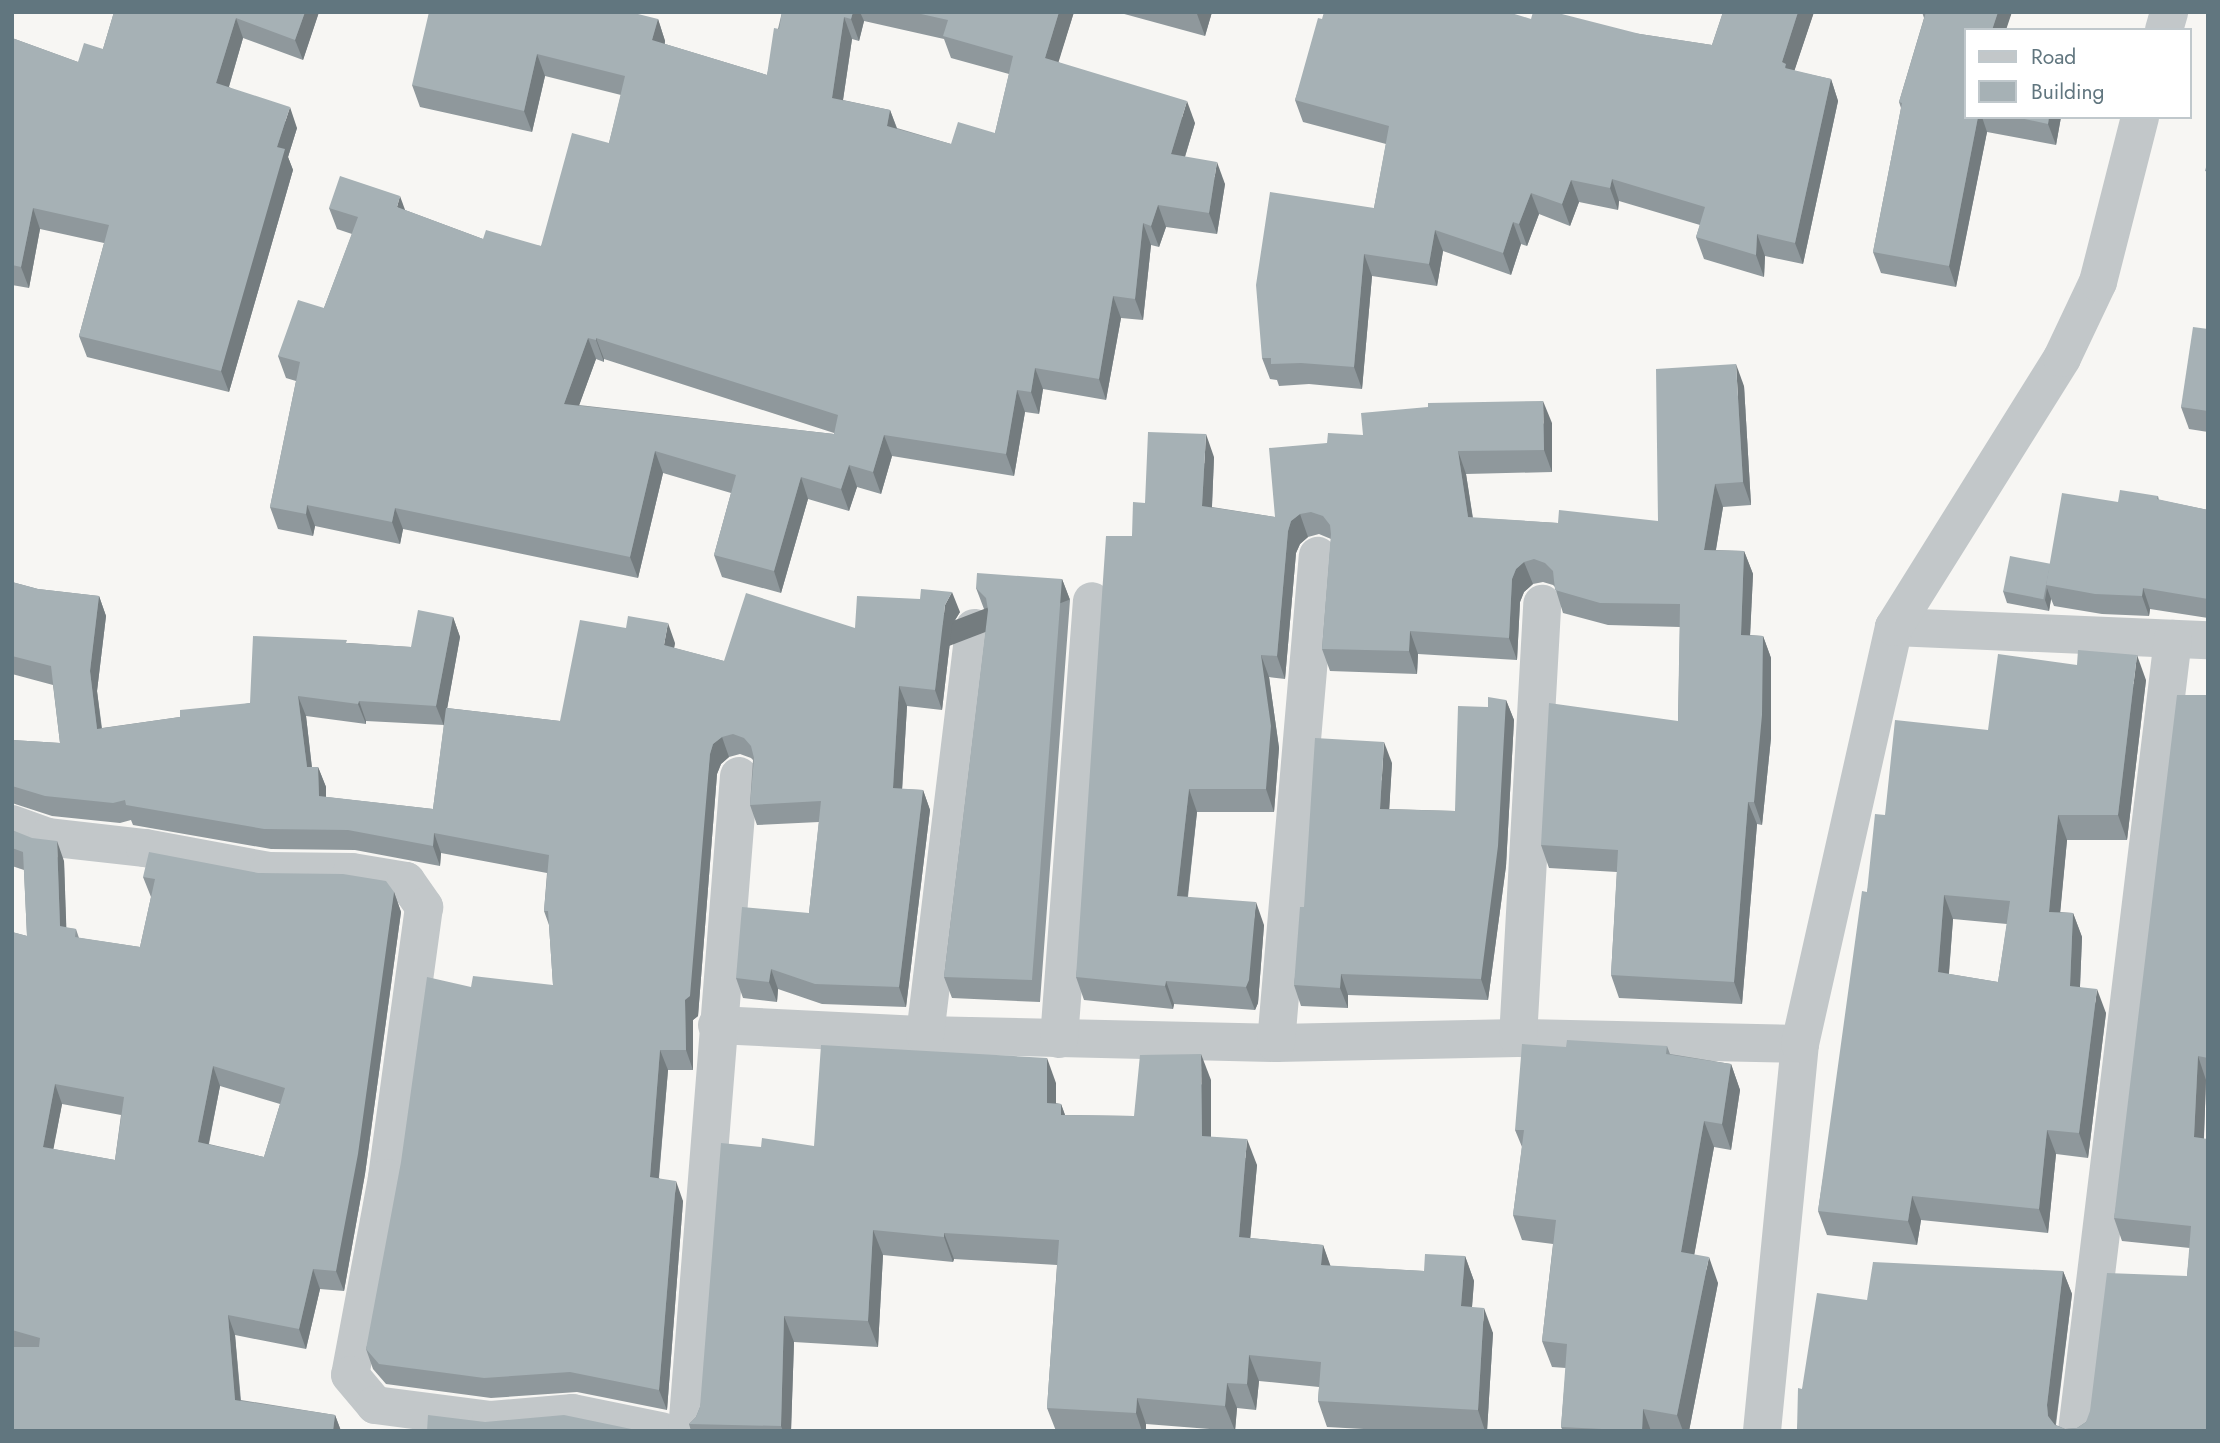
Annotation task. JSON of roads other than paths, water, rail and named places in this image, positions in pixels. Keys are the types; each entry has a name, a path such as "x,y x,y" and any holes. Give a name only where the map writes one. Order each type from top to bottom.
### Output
{"street":[{"path":"1762,1431 1800,1044 1894,627 2062,358 2098,282 2139,119"},
{"path":"1276,1044 1318,556"},
{"path":"1059,1039 1092,601"},
{"path":"1518,1038 1542,604"},
{"path":"1894,627 2190,640 2077,1431"},
{"path":"925,1035 974,628"},
{"path":"687,1431 717,1025 740,776"},
{"path":"12,824 47,837 145,848 269,871 352,872 406,881 424,906 387,1178 350,1375 375,1405 491,1420 573,1413 661,1431"},
{"path":"717,1025 925,1035 1276,1044 1518,1038 1800,1044"}]}
